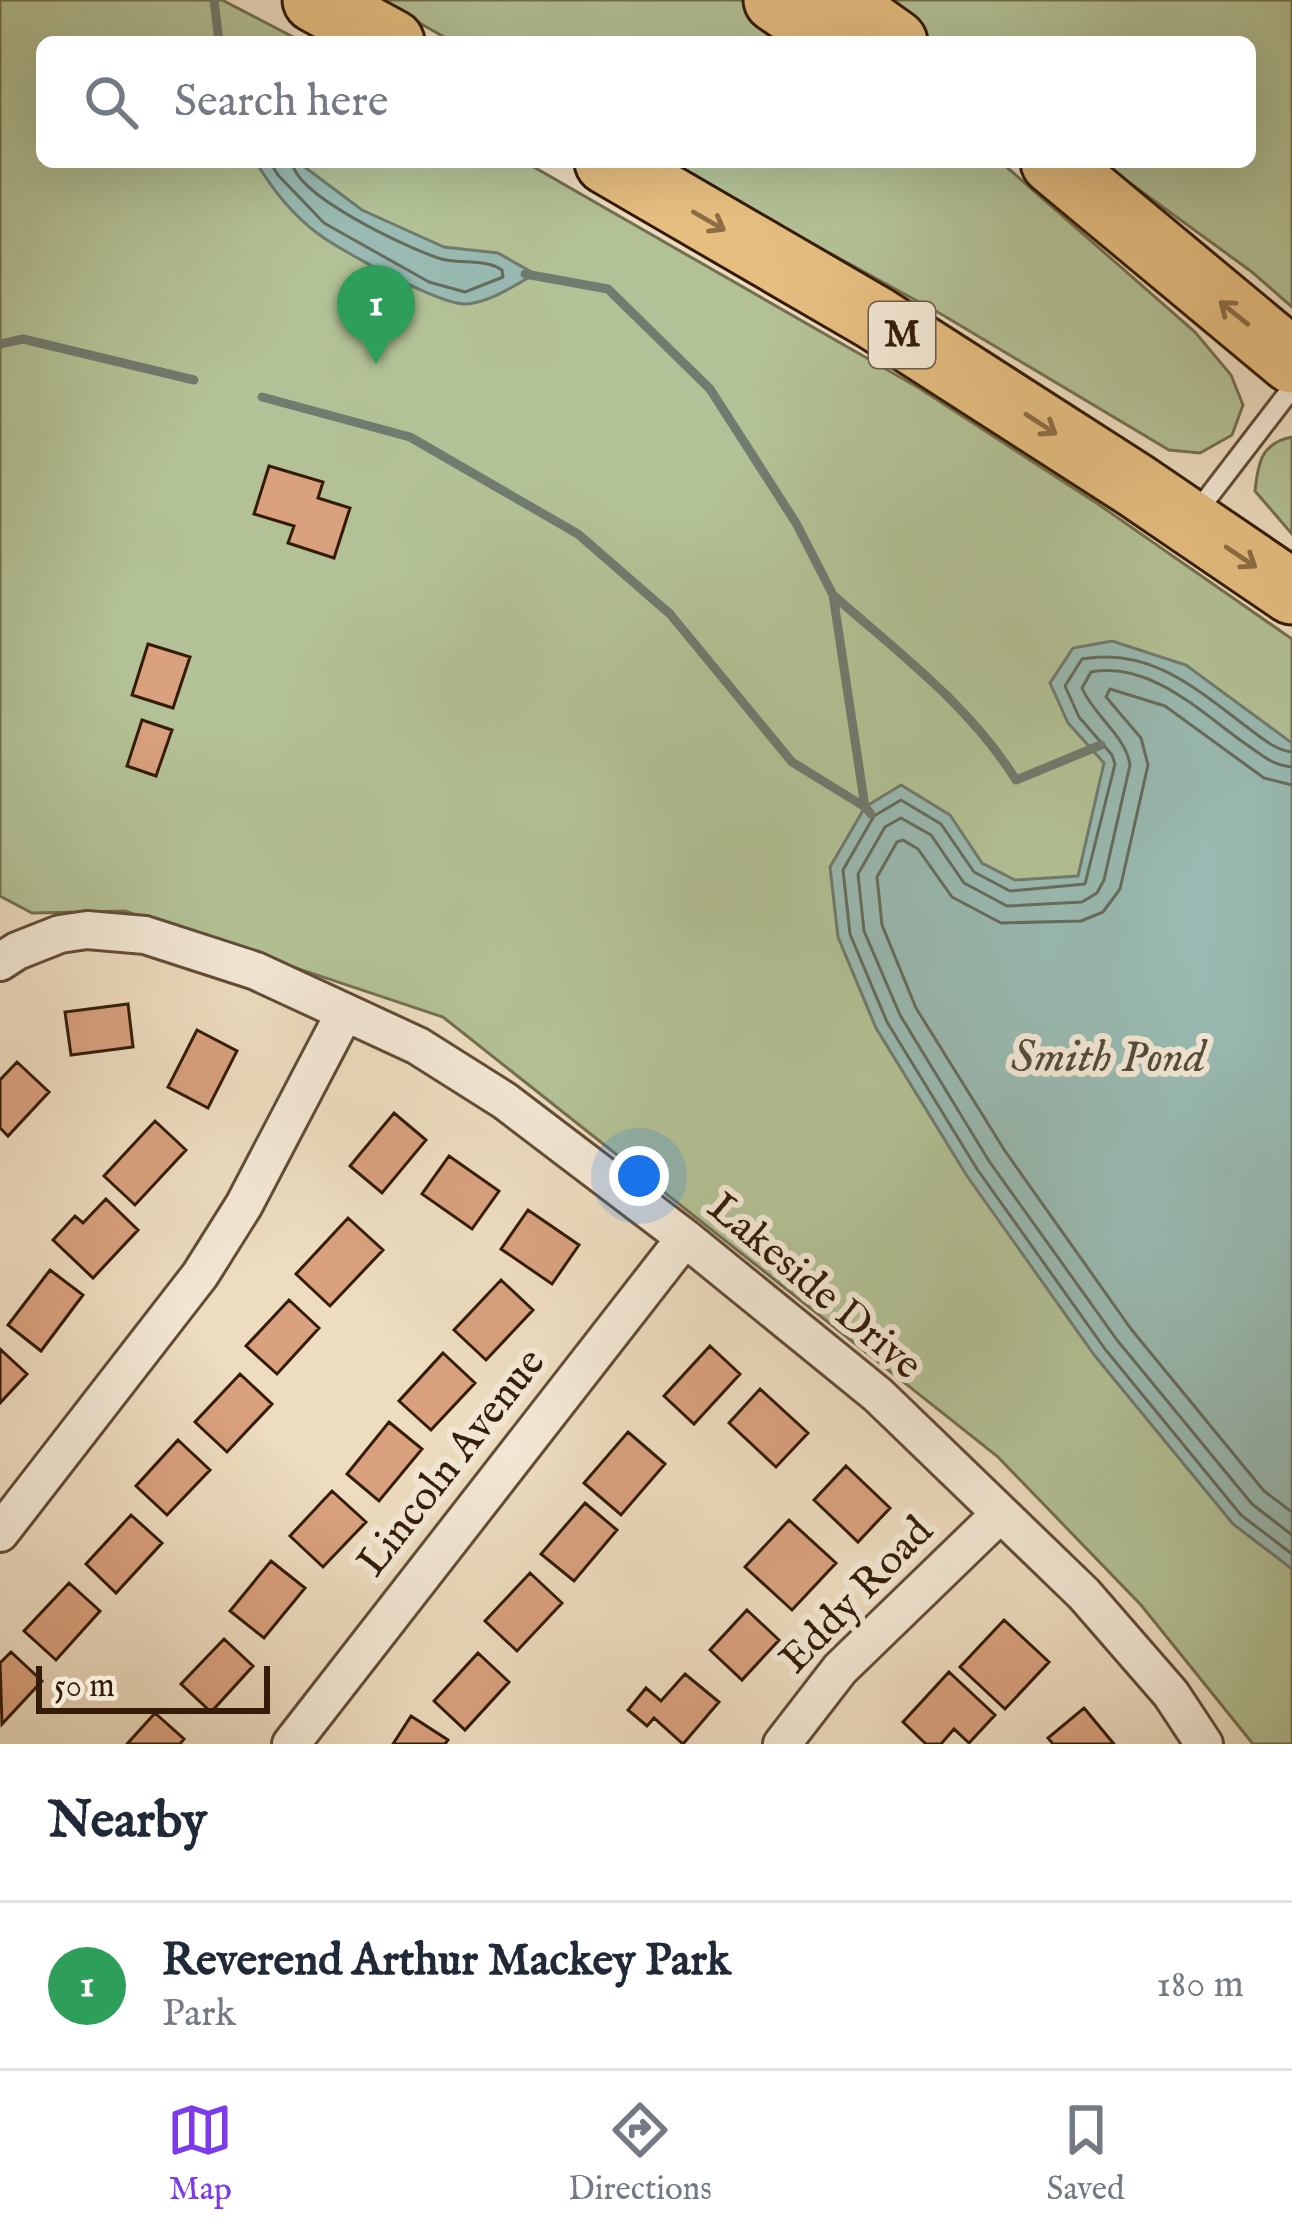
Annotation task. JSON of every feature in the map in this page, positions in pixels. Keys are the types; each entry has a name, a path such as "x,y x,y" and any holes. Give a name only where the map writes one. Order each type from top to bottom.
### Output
{"highway":[{"path":"315,0 381,36"},
{"path":"776,0 829,36"},
{"path":"836,0 887,36"},
{"name":"M","path":"618,168 875,318 1292,592"},
{"path":"1025,168 1175,265"},
{"path":"1060,168 1292,361"}],"street":[{"name":"Lakeside Drive","path":"0,962 17,950 60,934 88,930 145,935 256,971 418,1046 505,1100 878,1395 1084,1594 1171,1694 1204,1744"},
{"path":"0,1533 200,1275 244,1205 344,1014"},
{"name":"Lincoln Avenue","path":"291,1744 685,1238"},
{"name":"Eddy Road","path":"782,1744 840,1669 1000,1514"}],"lane":[{"path":"1189,521 1292,388"}],"green space":[{"path":"0,0 222,0 291,36 36,36 36,168 535,168 919,388 1098,504 1292,639 1292,1744 1253,1744 1141,1605 997,1456 443,1017 125,911 32,913 0,896"},
{"path":"379,0 777,0 828,36 442,36"},
{"path":"876,0 1292,0 1292,307 1252,272 1109,168 1256,168 1256,36 927,36"},
{"path":"674,168 1008,168 1195,332 1231,375 1243,405 1232,435 1200,453 1169,450 941,314"},
{"path":"1292,437 1292,534 1255,491 1267,449"}],"water":[{"path":"260,168 306,168 362,210 444,247 498,253 535,274 476,303 436,296 317,233"},
{"name":"Smith Pond","path":"1112,641 1186,665 1292,743 1292,1569 1233,1524 1095,1356 967,1176 876,1028 838,937 830,867 865,807 901,785 950,815 982,863 1015,880 1078,876 1104,763 1068,723 1050,683 1073,648"}],"building":[{"path":"269,466 323,482 318,498 350,508 334,558 288,543 294,526 254,514"},
{"path":"148,644 190,657 173,708 132,695"},
{"path":"142,720 172,730 156,776 127,766"},
{"path":"128,1004 133,1047 71,1055 65,1012"},
{"path":"197,1030 237,1051 208,1108 168,1087"},
{"path":"17,1062 49,1092 8,1136 0,1128 0,1080"},
{"path":"394,1113 426,1140 382,1193 350,1166"},
{"path":"155,1121 186,1150 135,1205 104,1176"},
{"path":"449,1156 499,1191 472,1229 422,1194"},
{"path":"106,1199 138,1230 93,1278 53,1240 75,1216 83,1223"},
{"path":"528,1210 579,1245 552,1284 501,1249"},
{"path":"348,1218 383,1250 330,1306 296,1274"},
{"path":"50,1270 83,1295 41,1351 8,1325"},
{"path":"501,1280 533,1310 486,1360 454,1330"},
{"path":"289,1300 319,1328 277,1374 246,1346"},
{"path":"710,1346 740,1374 694,1424 664,1396"},
{"path":"0,1349 27,1374 0,1403"},
{"path":"443,1353 475,1383 431,1430 399,1401"},
{"path":"240,1374 272,1404 227,1452 195,1422"},
{"path":"760,1389 808,1433 776,1467 729,1423"},
{"path":"389,1422 422,1449 379,1501 347,1474"},
{"path":"628,1432 665,1464 621,1515 584,1483"},
{"path":"178,1440 210,1470 167,1515 136,1486"},
{"path":"846,1466 890,1508 858,1542 814,1500"},
{"path":"332,1491 366,1522 323,1567 290,1536"},
{"path":"585,1503 617,1530 574,1581 541,1554"},
{"path":"131,1515 162,1543 116,1593 86,1564"},
{"path":"789,1520 836,1563 792,1610 745,1567"},
{"path":"271,1561 305,1588 264,1638 230,1611"},
{"path":"530,1573 562,1603 517,1651 485,1621"},
{"path":"69,1583 100,1611 56,1660 24,1631"},
{"path":"747,1610 779,1640 742,1680 710,1650"},
{"path":"1004,1620 1049,1662 1005,1709 960,1667"},
{"path":"224,1639 253,1666 211,1712 181,1684"},
{"path":"11,1652 42,1681 2,1724 0,1663"},
{"path":"478,1653 509,1682 465,1730 434,1701"},
{"path":"949,1672 995,1715 969,1743 954,1729 941,1744 926,1744 903,1722"},
{"path":"685,1674 719,1702 683,1744 654,1718 647,1726 628,1710 646,1688 661,1701"},
{"path":"1084,1708 1114,1744 1053,1744 1048,1738"},
{"path":"155,1713 184,1739 180,1744 127,1744"},
{"path":"411,1716 448,1740 445,1744 393,1744"}],"waterway":[{"path":"214,0 218,36"},
{"path":"525,274 608,289 710,389 796,523 833,595 865,807 871,814"},
{"path":"0,344 23,339 194,380"},
{"path":"262,397 410,437 578,534 670,614 792,762 865,807"},
{"path":"833,595 955,704 1016,780 1101,745"}],"place":[{"name":"Reverend Arthur Mackey Park","path":"376,364"}]}
